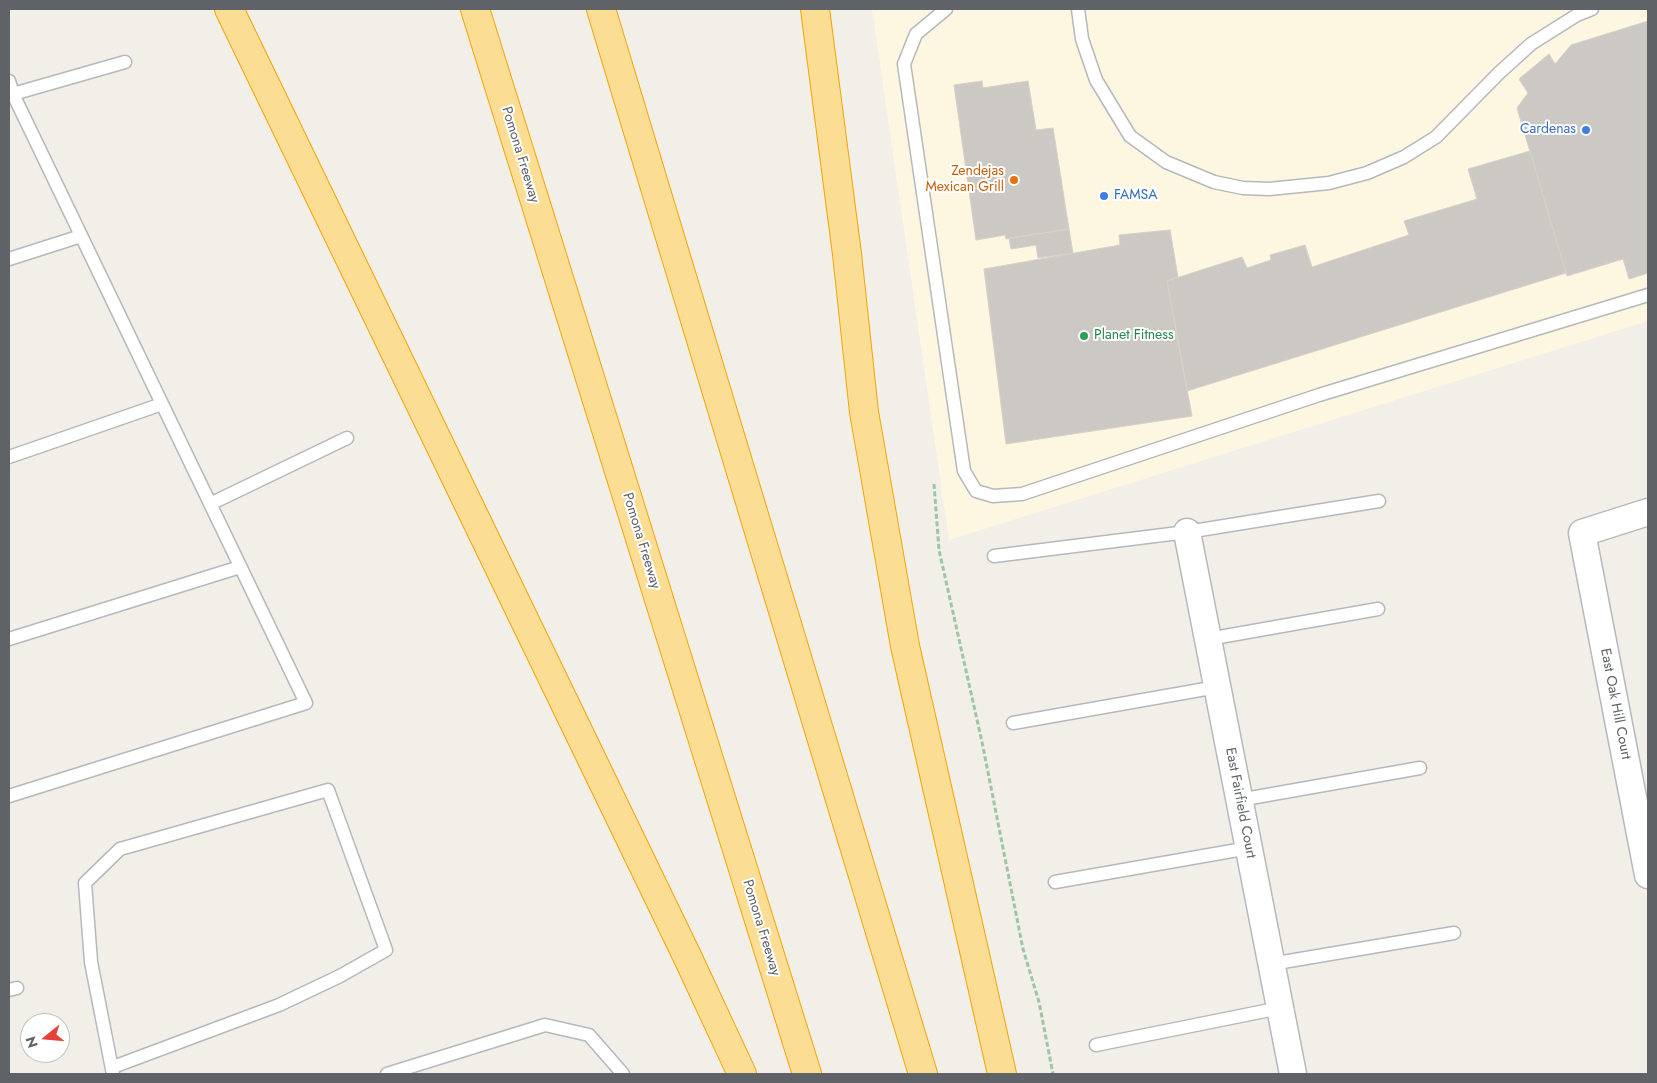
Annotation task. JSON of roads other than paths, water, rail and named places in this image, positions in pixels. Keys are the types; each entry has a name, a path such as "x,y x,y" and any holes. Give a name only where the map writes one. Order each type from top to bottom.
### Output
{"highway":[{"path":"229,9 687,956 742,1074"},
{"name":"Pomona Freeway","path":"475,9 807,1074"},
{"path":"601,9 923,1074"},
{"path":"815,9 847,254 864,412 905,646 1002,1074"}],"street":[{"name":"East Oak Hill Court","path":"1648,512 1582,533 1648,876"},
{"name":"East Fairfield Court","path":"1187,532 1293,1074"}],"lane":[{"path":"946,9 916,34 904,64 964,471 976,490 993,496 1022,494 1319,395 1648,295"},
{"path":"1078,9 1082,39 1096,80 1130,136 1166,162 1214,182 1243,188 1269,190 1329,183 1367,173 1404,157 1436,137 1499,73 1531,44 1577,15 1592,9"},
{"path":"11,94 125,62"},
{"path":"9,81 11,94 306,704 9,796"},
{"path":"9,259 81,236"},
{"path":"9,456 162,404"},
{"path":"210,504 347,438"},
{"path":"994,556 1187,532 1379,501"},
{"path":"9,639 240,568"},
{"path":"1208,639 1378,609"},
{"path":"1013,723 1217,687"},
{"path":"1239,800 1420,768"},
{"path":"328,790 386,950 340,976 279,1005 113,1071 91,962 85,883 120,849 328,790"},
{"path":"1055,882 1249,848"},
{"path":"1271,964 1454,933"},
{"path":"1096,1045 1280,1008"},
{"path":"387,1074 545,1025 589,1035 623,1074"}],"place":[{"name":"Cardenas","path":"1586,130"},
{"name":"Zendejas Mexican Grill","path":"1014,180"},
{"name":"FAMSA","path":"1104,196"},
{"name":"Planet Fitness","path":"1084,336"}]}
